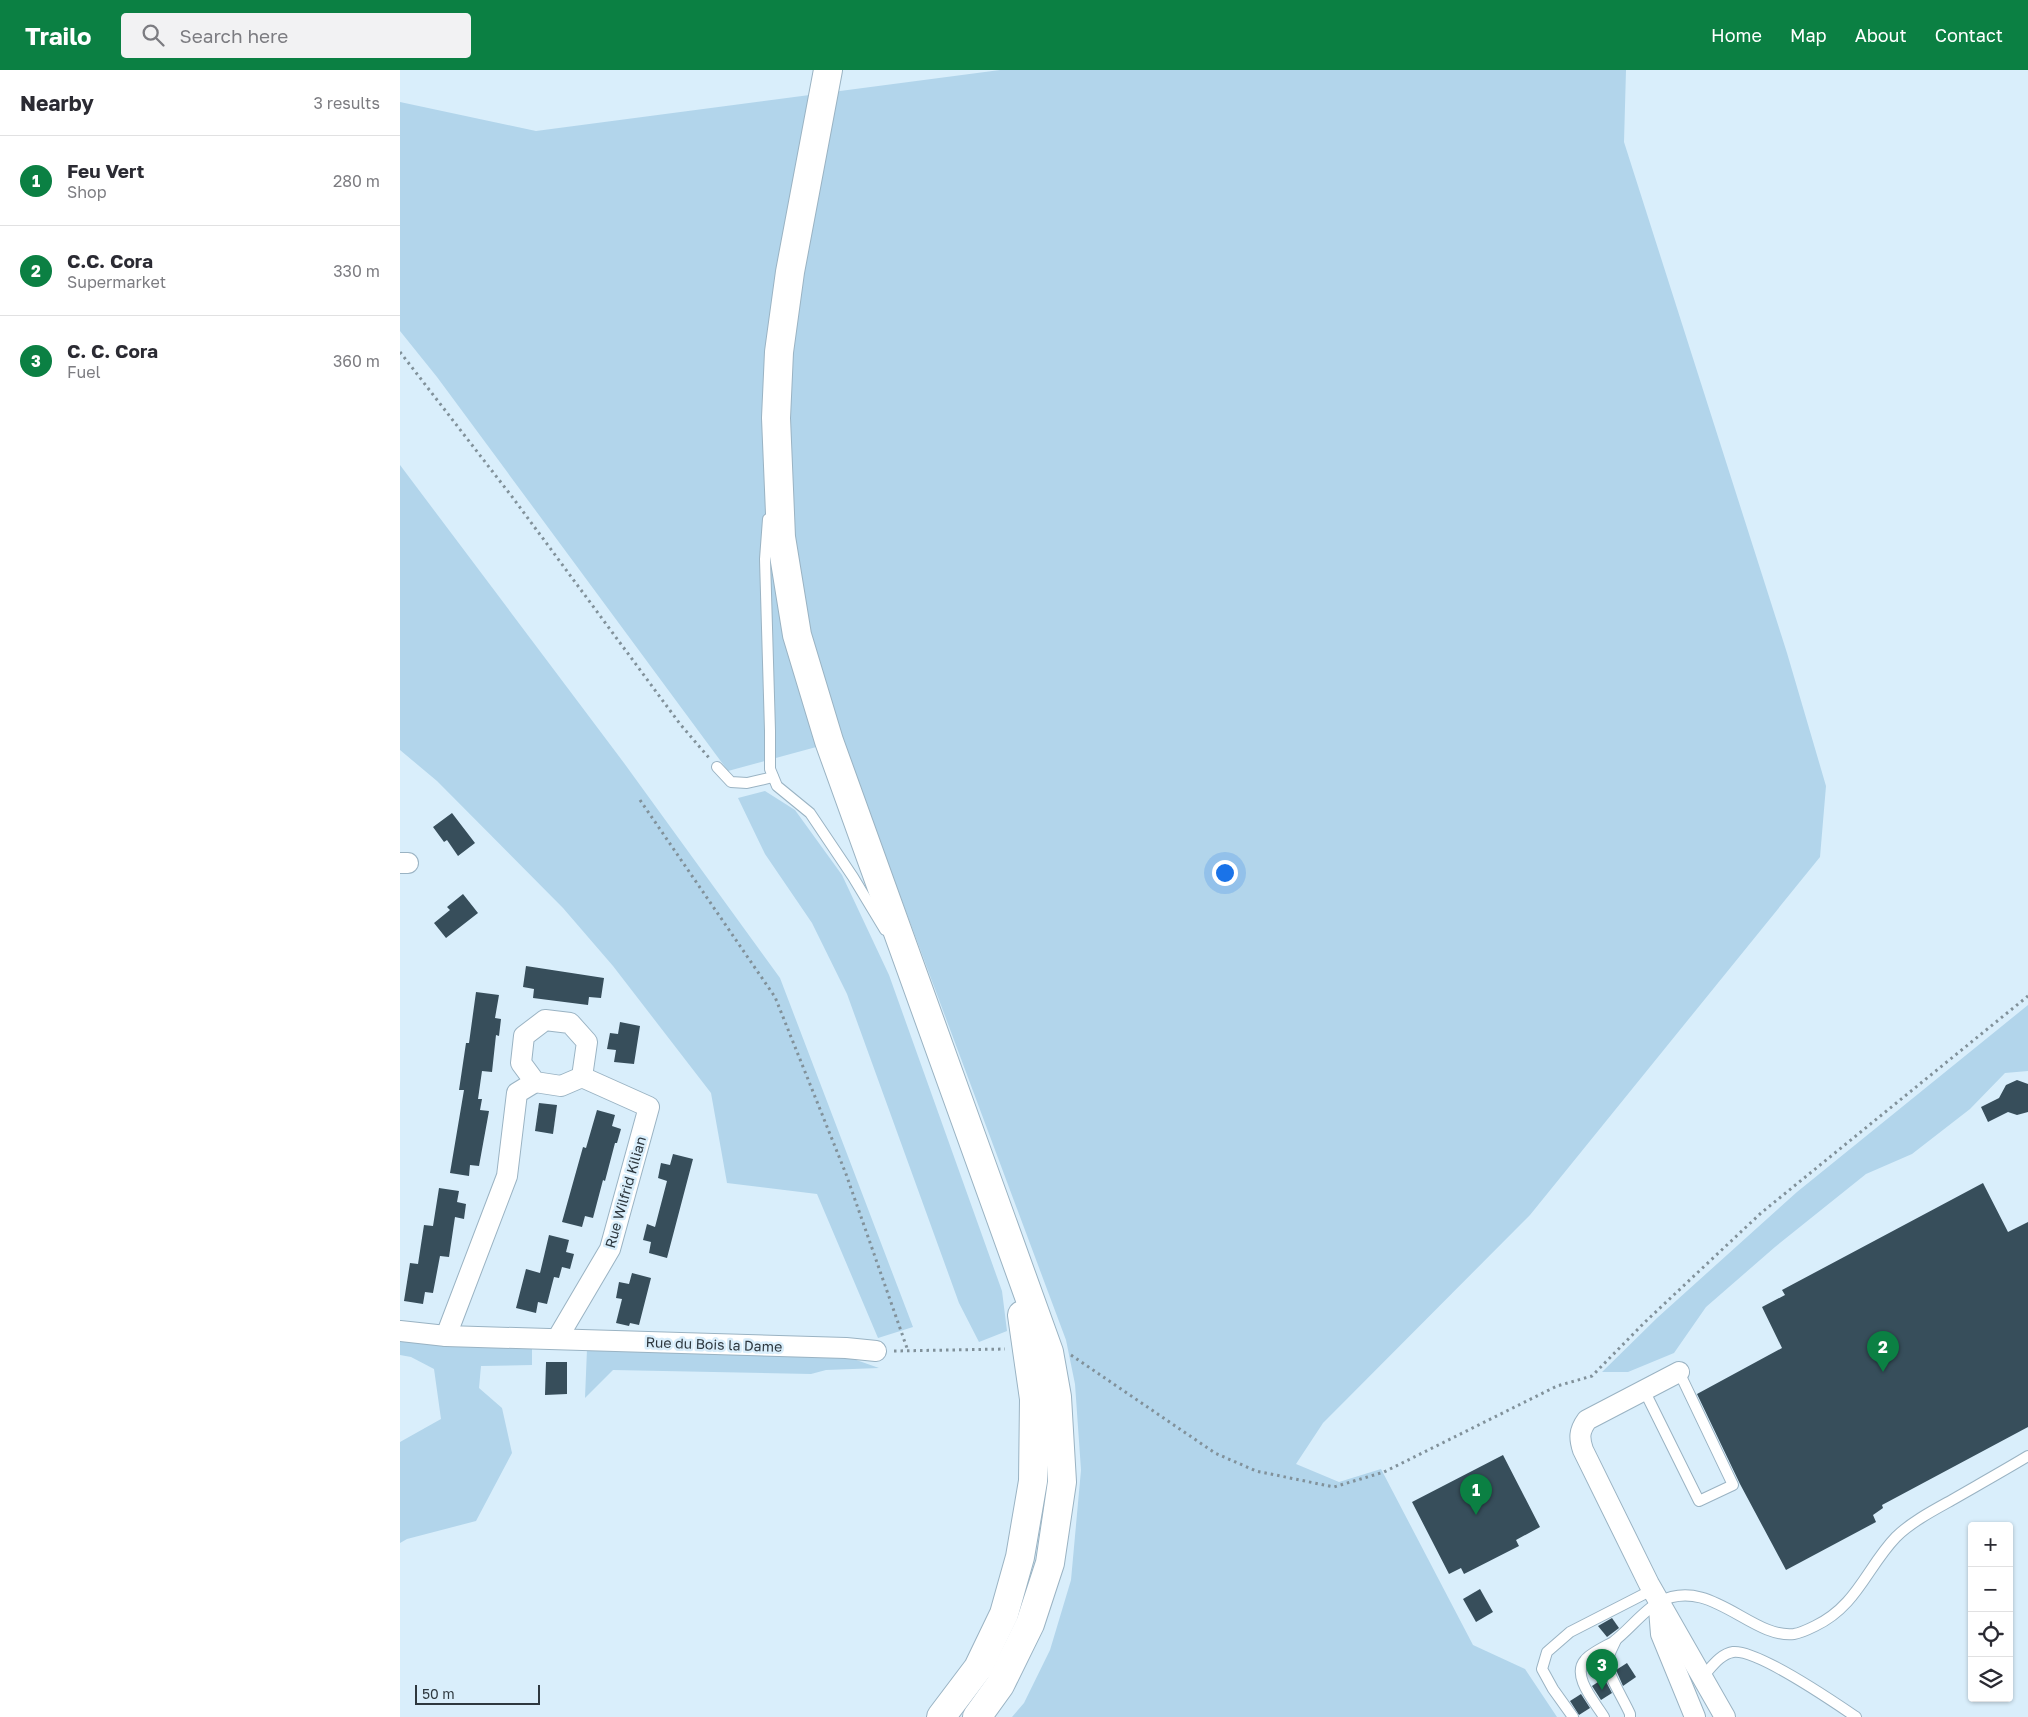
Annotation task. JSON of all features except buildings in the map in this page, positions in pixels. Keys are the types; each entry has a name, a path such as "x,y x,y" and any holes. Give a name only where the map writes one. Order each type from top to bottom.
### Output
{"main road":[{"path":"828,70 790,272 779,352 776,418 781,537 797,636 829,741 1000,1216 1018,1291 1038,1350 1057,1397 1062,1482 1050,1563 1030,1624 1000,1685 977,1717"},
{"path":"942,1717 978,1668 1004,1614 1020,1557 1033,1482 1034,1400 1038,1350"}],"street":[{"path":"446,1336 507,1176 517,1093 535,1082 561,1086 582,1077 588,1042 570,1023 545,1020 524,1036 521,1063 535,1082"},
{"name":"Rue Wilfrid Kilian","path":"557,1338 610,1249 649,1106 582,1077"},
{"name":"Rue du Bois la Dame","path":"400,1331 446,1336 846,1348 876,1352"},
{"path":"1678,1372 1587,1420 1579,1438 1583,1450 1655,1596 1725,1717"},
{"path":"1655,1596 1661,1634 1695,1717"}],"lane":[{"path":"776,418 765,559 770,769 777,786 810,813 853,877 911,973"},
{"path":"717,767 731,782 747,783 773,777"},
{"path":"1644,1390 1700,1501 1733,1484 1678,1372"},
{"path":"1573,1717 1542,1669 1547,1652 1570,1632 1655,1596 1700,1598 1730,1608 1762,1627 1778,1633 1794,1634 1816,1626 1854,1597 1896,1537 1928,1514 2028,1456"},
{"path":"1604,1717 1584,1684 1580,1671 1585,1659 1616,1640 1655,1596"},
{"path":"1616,1640 1607,1660 1607,1668 1624,1699 1630,1717"},
{"path":"1703,1676 1720,1658 1733,1652 1748,1654 1799,1679 1856,1717"}],"path":[{"path":"400,352 513,498 680,724 717,767"},
{"path":"640,800 775,997 846,1174 908,1351"},
{"path":"876,1352 1038,1350 1071,1356 1215,1453 1256,1471 1334,1487 1384,1472 1557,1386 1592,1376 1645,1322 1761,1213 2028,996"}],"shaded area":[{"path":"1000,70 1626,70 1624,142 1787,653 1826,786 1820,857 1530,1215 1323,1423 1296,1464 1339,1482 1381,1469 1473,1645 1525,1669 1557,1717 1012,1717 1024,1703 1050,1650 1071,1580 1081,1470 1075,1384 1066,1340 842,740 728,771 437,377 400,331 400,102 536,131"},
{"path":"400,465 624,763 780,978 913,1327 878,1338 817,1194 727,1183 711,1093 613,966 563,908 437,781 400,750"},
{"path":"765,791 795,810 842,875 889,975 1002,1291 1007,1331 979,1342 959,1303 847,994 812,923 765,854 738,798"},
{"path":"2028,1005 2028,1071 2005,1073 1970,1109 1912,1154 1866,1174 1775,1247 1706,1307 1674,1353 1628,1372 1602,1372 1657,1318 1797,1192"},
{"path":"400,1341 532,1348 532,1365 481,1366 479,1388 502,1408 512,1453 476,1521 407,1539 400,1543 400,1442 441,1419 434,1369 411,1357 400,1355"},
{"path":"587,1349 842,1355 879,1368 826,1370 811,1374 613,1370 585,1398"}],"place":[{"name":"C.C. Cora","path":"1883,1372"},
{"name":"Feu Vert","path":"1476,1515"},
{"name":"C. C. Cora","path":"1602,1690"}]}
